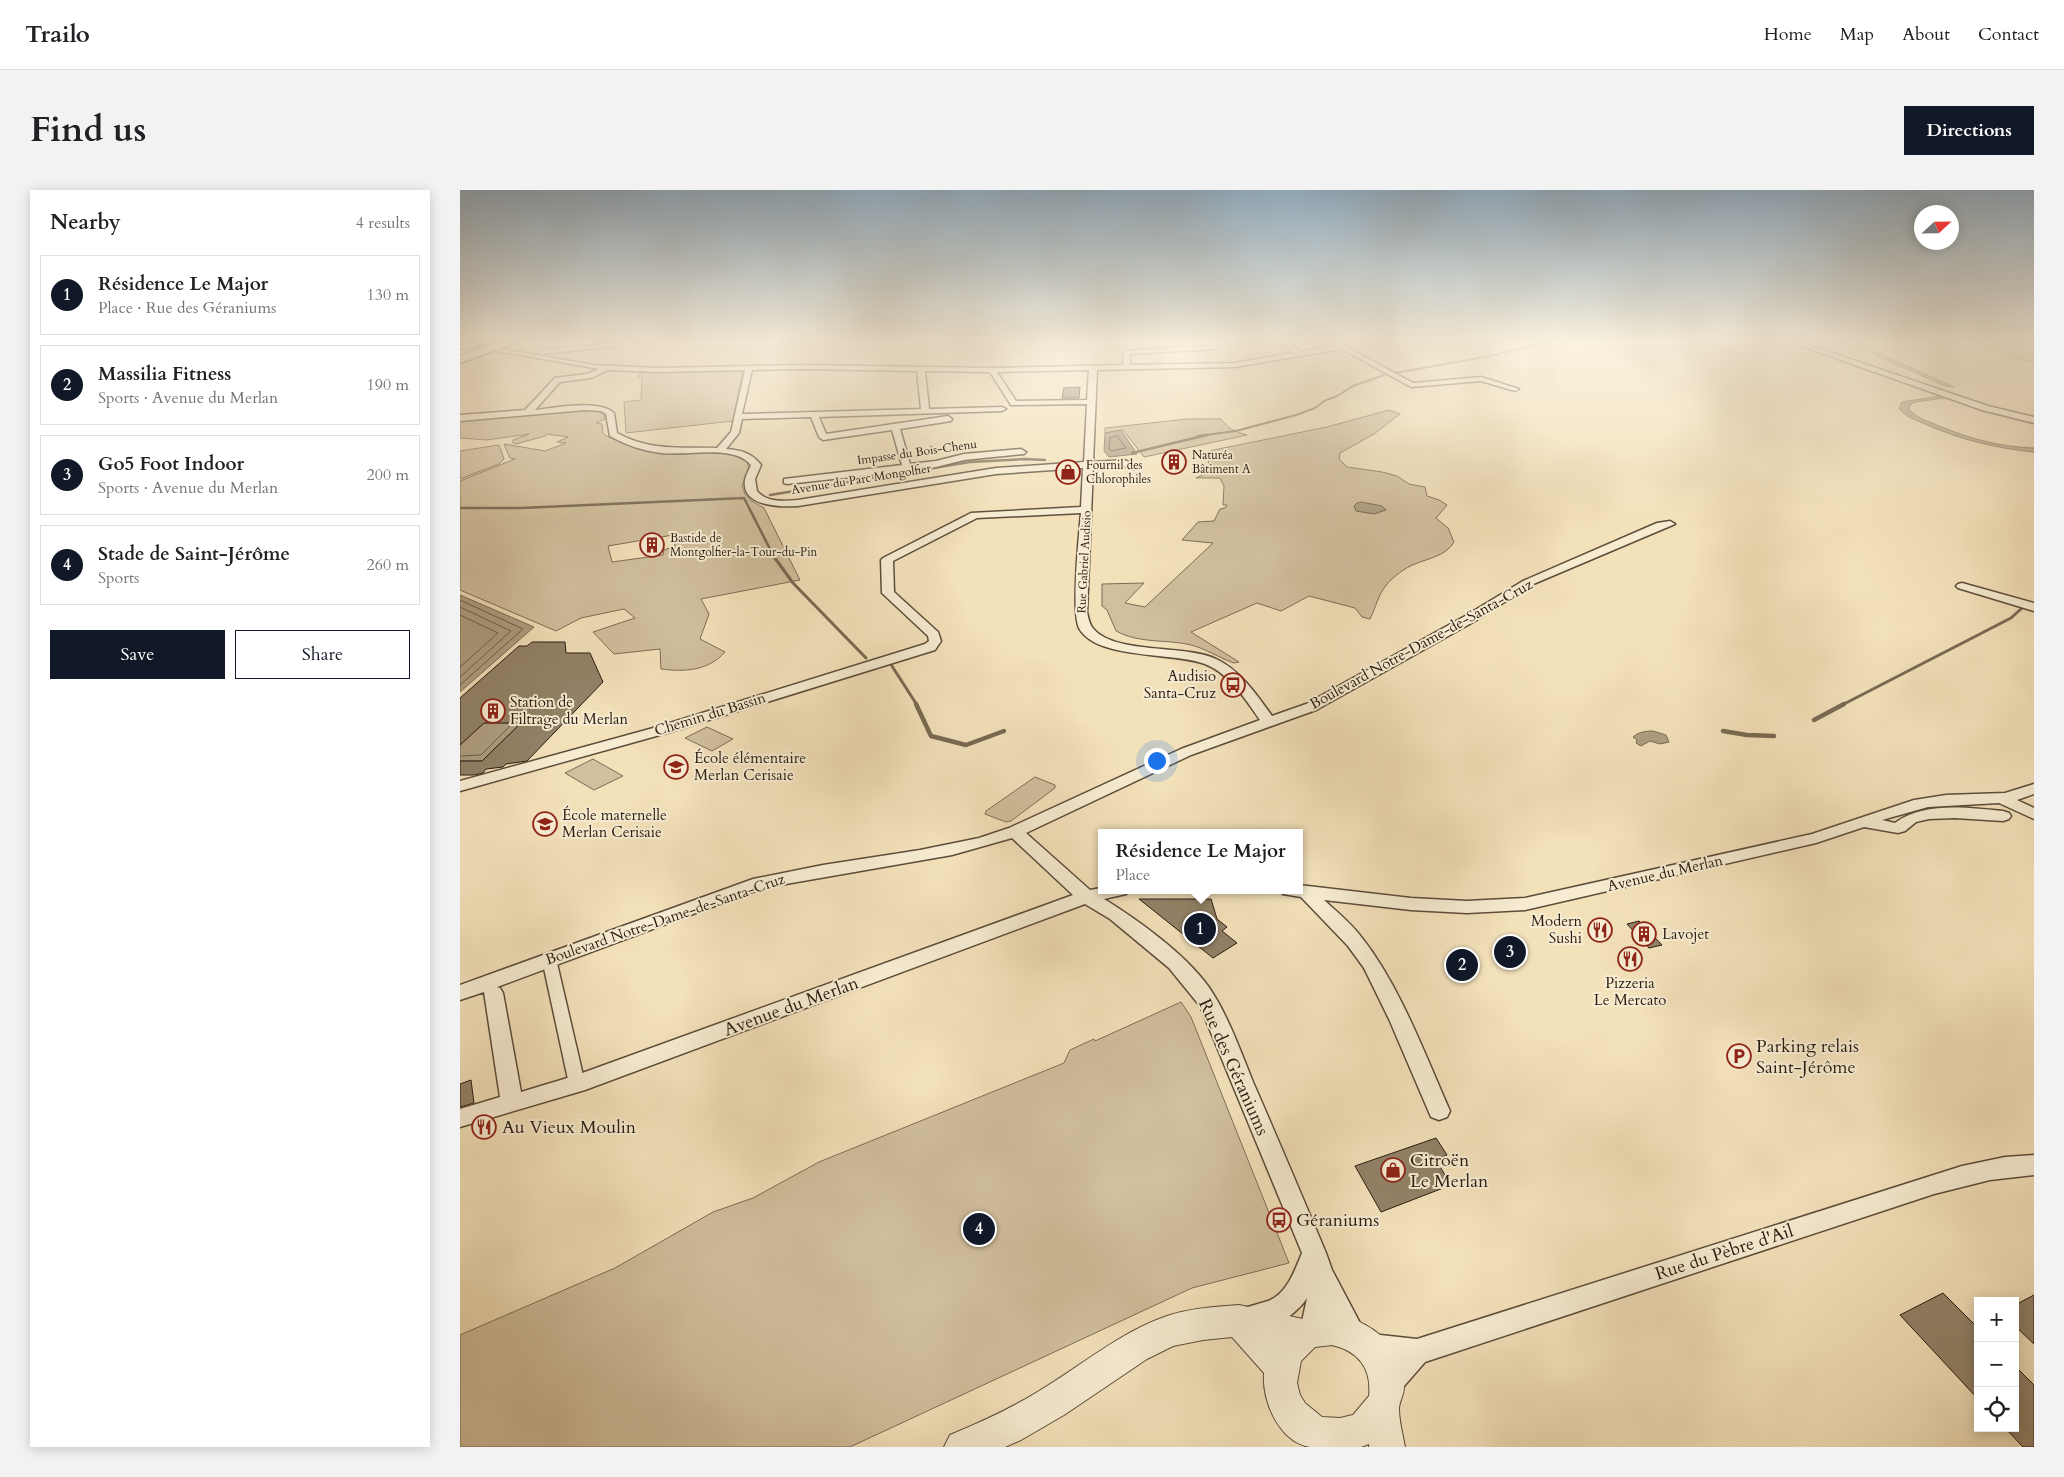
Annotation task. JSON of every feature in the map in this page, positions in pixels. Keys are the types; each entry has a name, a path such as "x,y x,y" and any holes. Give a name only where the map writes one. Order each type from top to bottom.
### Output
{"street":[{"path":"538,401 529,410 583,404"},
{"path":"720,450 735,433 740,401"},
{"path":"924,401 925,410"},
{"path":"1011,401 1022,404 1095,404"},
{"name":"Rue Gabriel Audisio","path":"1095,401 1088,464 1081,617 1085,629 1098,638 1120,646 1157,653 1184,654 1209,661 1235,680 1268,721"},
{"path":"1965,401 1985,408 2034,420"},
{"name":"Avenue du Parc Mongolfier","path":"460,418 577,408 598,408 610,413 613,434 626,440 669,451 720,450 744,455 756,463 750,482 756,496 771,502 788,504 996,471 1088,464"},
{"path":"738,417 814,414 925,410 1002,410 823,437 814,414"},
{"path":"895,427 907,468"},
{"name":"Impasse du Bois-Chenu","path":"787,481 907,468 936,464 964,457 1021,452"},
{"path":"1088,464 1124,462 1134,466"},
{"name":"Chemin du Bassin","path":"460,786 662,730 930,647 935,641 934,635 888,593 887,560 975,515 1086,510"},
{"name":"Boulevard Notre-Dame-de-Santa-Cruz","path":"460,993 759,883 790,875 924,855 995,839 1015,832 1186,752 1311,707 1471,618 1527,582 1661,525 1670,524"},
{"path":"1962,586 2034,607"},
{"name":"Avenue du Merlan","path":"1303,892 1411,904 1466,907 1525,904 1816,838 1865,822 1896,808 1930,801 2002,798 2034,789"},
{"path":"2002,798 2034,814"},
{"path":"1865,822 1898,828 1911,819 1927,815 1978,813 2003,816"},
{"name":"Rue des Géraniums","path":"1015,832 1087,897 1116,915 1176,962 1209,1004 1317,1263 1361,1340"},
{"name":"Avenue du Merlan","path":"460,1118 577,1084 1087,897 1101,894"},
{"path":"1301,894 1355,941 1372,966 1399,1019 1439,1111"},
{"path":"549,959 577,1084"},
{"path":"493,993 512,1104"},
{"name":"Rue du Pèbre d'Ail","path":"1361,1340 1417,1352 1928,1185 1962,1175 2008,1166 2034,1165"},
{"path":"962,1447 1010,1428 1052,1403 1134,1348 1169,1331 1203,1324 1239,1321 1277,1310 1296,1293 1308,1271 1317,1263"},
{"name":"Rue des Géraniums","path":"1308,1333 1320,1299 1317,1263"},
{"path":"1239,1321 1308,1333 1332,1329 1361,1340 1381,1364 1385,1396 1386,1447"},
{"path":"1239,1321 1280,1367"},
{"path":"1308,1333 1289,1349 1280,1367 1280,1388 1286,1405 1297,1421 1334,1442 1347,1434 1364,1428 1385,1396"},
{"name":"Rue du Pèbre d'Ail","path":"1385,1396 1417,1352"}],"shaded area":[{"path":"737,401 733,421 626,433 624,402"},
{"path":"565,410 591,410 604,415 605,419 596,423 602,424 605,435 634,447 652,452 715,452 727,453 738,457 747,462 749,469 742,486 745,494 750,500 764,508 800,580 701,599 709,614 700,639 725,652 704,667 687,670 661,669 660,649 614,654 593,632 635,618 624,609 581,618 556,631 460,590 460,481 515,459 510,458 504,444 545,451 566,443 557,442 568,437 547,434 516,444 513,443 513,440 529,434 487,440 460,438 460,419","holes":["673,535 675,546 664,550 663,555 612,562 608,546"]},
{"path":"1389,410 1400,414 1374,434 1340,453 1339,459 1347,467 1382,472 1397,476 1409,484 1425,487 1427,496 1447,505 1436,518 1448,528 1454,542 1442,554 1411,565 1393,578 1381,592 1370,619 1362,617 1355,608 1309,596 1281,611 1257,603 1191,632 1239,662 1234,663 1191,645 1144,640 1116,631 1107,610 1102,606 1102,584 1144,583 1125,603 1145,607 1213,543 1182,540 1198,522 1214,521 1220,509 1225,508 1227,505 1223,505 1224,486 1220,478 1196,478 1211,471 1207,456 1209,451 1327,427"},
{"path":"1187,419 1221,419 1232,430 1247,435 1144,457 1123,430 1105,433 1105,428"},
{"path":"499,445 504,459 499,464 460,479 460,451"},
{"path":"707,727 733,739 712,751 685,738"},
{"path":"593,759 623,776 594,790 565,773"},
{"path":"1035,777 1055,785 1055,788 1011,821 1006,822 985,814 986,811"},
{"path":"1181,1002 1191,1017 1289,1263 1192,1288 850,1447 460,1447 460,1335 615,1268 713,1212 753,1198 819,1162 1064,1063 1070,1050 1094,1039 1095,1041"}],"water":[{"path":"1925,401 1911,404 1909,409 1922,419 1963,435 1986,442 2034,448 2034,452 1992,446 1938,430 1904,414 1899,408 1902,402"},
{"path":"1121,430 1137,454 1109,457 1104,451 1105,433"},
{"path":"1361,502 1382,506 1386,510 1374,514 1356,511 1354,506"},
{"name":"Station de Filtrage du Merlan","path":"460,595 534,627 460,692"},
{"path":"484,723 521,723 482,761 460,761 460,745"},
{"path":"1653,731 1666,735 1669,742 1660,744 1650,741 1641,746 1636,743 1637,740 1633,737 1642,732"}],"building":[{"path":"532,642 565,642 566,653 590,653 603,682 527,761 486,769 483,773 474,775 460,775 460,761 482,761 521,723 484,723 460,745 460,698 519,646 527,646"},
{"path":"1139,899 1211,899 1217,919 1227,927 1222,931 1237,943 1213,958"},
{"name":"Lavojet","path":"1639,921 1662,945 1649,948 1627,924"},
{"path":"471,1080 474,1103 460,1107 460,1084"},
{"name":"Citroën Le Merlan","path":"1436,1138 1447,1155 1436,1160 1451,1185 1381,1212 1355,1166"},
{"path":"1943,1293 1974,1324 1974,1395 1900,1315"},
{"path":"2034,1295 2034,1344 2019,1330 2019,1303"},
{"path":"2019,1370 2034,1385 2034,1447 2023,1447 2009,1432 2019,1432"}],"waterway":[{"path":"1198,436 1236,431 1296,415 1315,408 1325,401"},
{"path":"1132,453 1207,435"},
{"path":"770,495 970,462 1025,459 1045,460"},
{"path":"460,508 521,508 744,498 773,555"},
{"path":"772,554 793,583 866,658"},
{"path":"1842,705 2011,618 2022,608"},
{"path":"890,663 917,705"},
{"path":"916,704 931,736 966,745 1004,731"},
{"path":"1814,720 1844,704"},
{"path":"1723,731 1747,735 1774,736"}],"place":[{"name":"Naturéa Bâtiment A","path":"1174,462"},
{"name":"Fournil des Chlorophiles","path":"1068,472"},
{"name":"Bastide de Montgolfier-la-Tour-du-Pin","path":"652,545"},
{"name":"Audisio Santa-Cruz","path":"1233,685"},
{"name":"Station de Filtrage du Merlan","path":"493,711"},
{"name":"École élémentaire Merlan Cerisaie","path":"676,767"},
{"name":"École maternelle Merlan Cerisaie","path":"545,824"},
{"name":"Résidence Le Major","path":"1200,929"},
{"name":"Modern Sushi","path":"1600,930"},
{"name":"Lavojet","path":"1644,934"},
{"name":"Go5 Foot Indoor","path":"1510,952"},
{"name":"Pizzeria Le Mercato","path":"1630,959"},
{"name":"Massilia Fitness","path":"1462,965"},
{"name":"Parking relais Saint-Jérôme","path":"1739,1056"},
{"name":"Au Vieux Moulin","path":"484,1127"},
{"name":"Citroën Le Merlan","path":"1393,1170"},
{"name":"Géraniums","path":"1279,1220"},
{"name":"Stade de Saint-Jérôme","path":"979,1229"}]}
